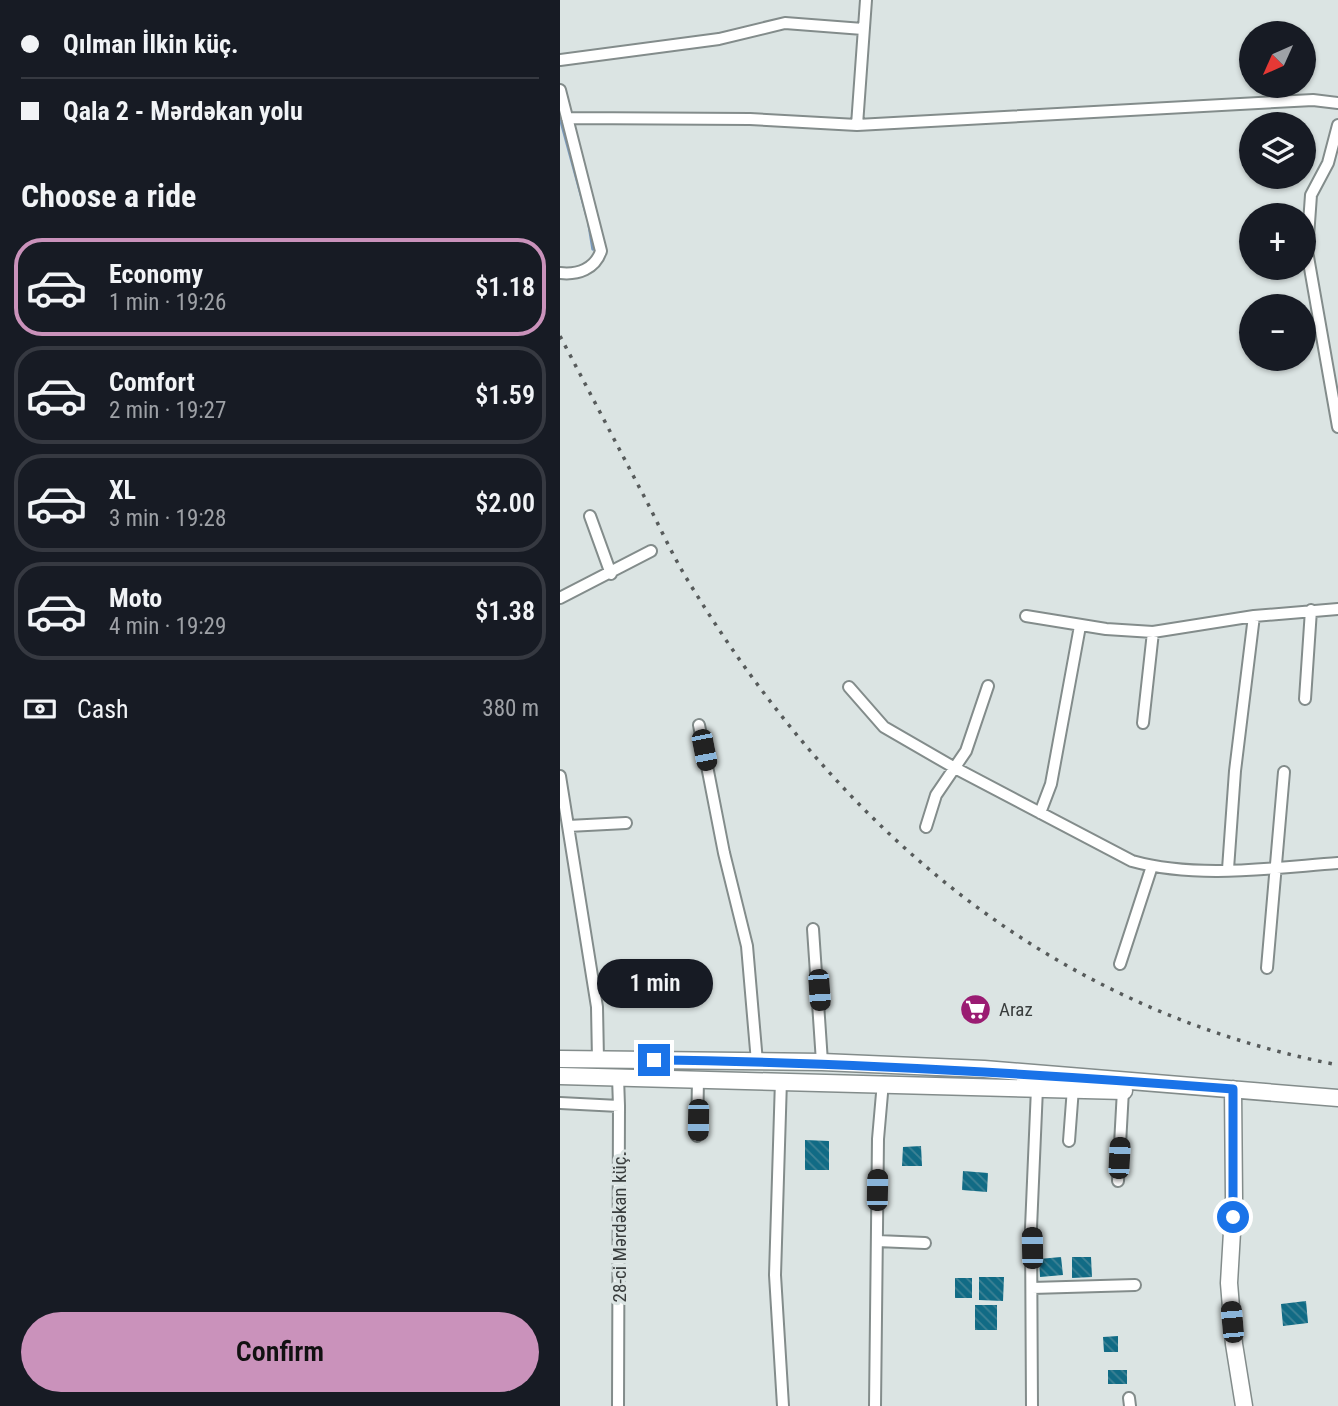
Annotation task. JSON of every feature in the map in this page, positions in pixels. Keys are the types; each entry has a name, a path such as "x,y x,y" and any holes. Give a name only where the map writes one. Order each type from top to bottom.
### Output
{"main road":[{"path":"560,1059 822,1062 1042,1073 1233,1093 1338,1108"},
{"path":"598,1060 598,1077"},
{"path":"560,1076 883,1082 1338,1098"},
{"path":"1233,1093 1234,1198 1228,1275 1234,1344 1244,1406"}],"street":[{"path":"857,125 866,0"},
{"path":"560,60 719,39 785,23 863,29"},
{"path":"560,90 601,251 591,266 571,274 560,273"},
{"path":"567,118 750,119 857,125 1313,100 1338,103"},
{"path":"1338,125 1328,163 1309,205 1307,251 1338,427"},
{"path":"590,516 611,574"},
{"path":"560,598 651,551"},
{"path":"1026,615 1080,626 1153,632 1254,615 1338,609"},
{"path":"1305,699 1311,610"},
{"path":"1228,869 1235,771 1254,615"},
{"path":"1040,813 1051,783 1080,626"},
{"path":"1143,723 1153,632"},
{"path":"926,827 936,795 972,737 988,686"},
{"path":"849,687 884,726 955,768 1111,852 1152,866 1228,869 1338,863"},
{"path":"699,725 724,853 747,946 757,1062"},
{"path":"1267,968 1284,772"},
{"path":"560,776 597,1007 598,1060"},
{"path":"568,826 626,823"},
{"path":"1120,964 1152,866"},
{"path":"813,929 822,1062"},
{"name":"28-ci Mərdəkan küç.","path":"618,1077 618,1406"},
{"path":"697,1136 698,1079"},
{"path":"781,1080 775,1275 783,1406"},
{"path":"875,1406 879,1115 883,1082"},
{"path":"1032,1406 1033,1155 1037,1088"},
{"path":"1069,1141 1073,1088"},
{"path":"1118,1181 1123,1090"},
{"path":"560,1103 619,1106"},
{"path":"877,1241 925,1243"},
{"path":"1032,1288 1135,1285"}],"building":[{"path":"805,1140 829,1141 829,1170 805,1170"},
{"path":"921,1146 922,1166 902,1166 903,1147"},
{"path":"963,1171 988,1173 987,1192 962,1190"},
{"path":"1061,1257 1063,1275 1040,1277 1039,1259"},
{"path":"1072,1257 1091,1257 1092,1277 1072,1278"},
{"path":"979,1277 1004,1277 1003,1301 979,1300"},
{"path":"955,1278 972,1278 972,1298 955,1298"},
{"path":"1306,1301 1308,1323 1283,1326 1281,1304"},
{"path":"975,1305 997,1305 997,1330 975,1330"},
{"path":"1118,1336 1118,1352 1104,1352 1103,1337"},
{"path":"1108,1370 1127,1370 1127,1384 1108,1384"}],"waterway":[{"path":"560,117 587,216"},
{"path":"589,224 593,249"}],"railway":[{"path":"560,336 690,584 749,673 814,755 885,830 962,896 1046,953 1136,1001 1233,1038 1338,1065"}],"place":[{"name":"Araz","path":"976,1009"}],"route":[{"path":"654,1060 822,1062 984,1069 1233,1089 1233,1217"}]}
